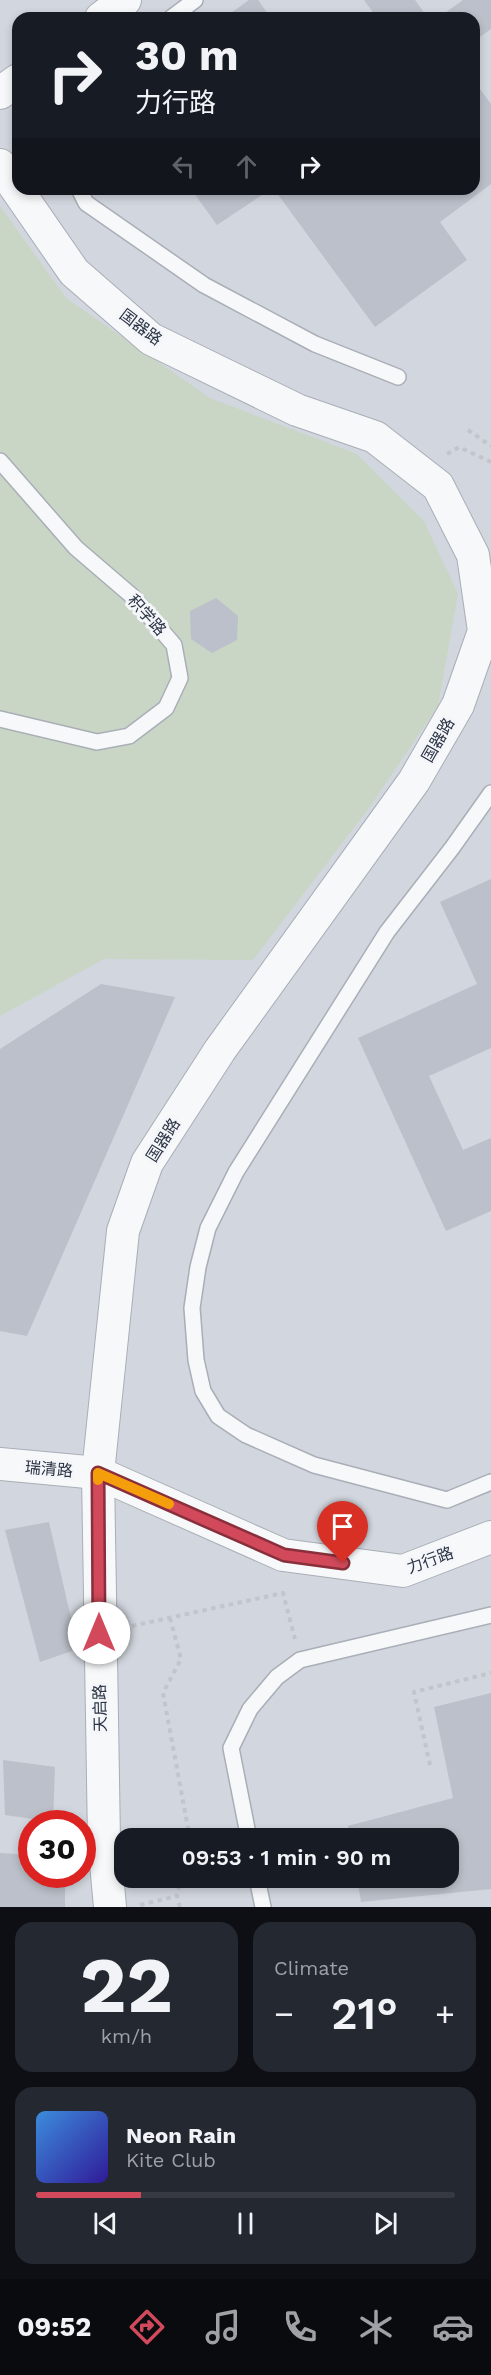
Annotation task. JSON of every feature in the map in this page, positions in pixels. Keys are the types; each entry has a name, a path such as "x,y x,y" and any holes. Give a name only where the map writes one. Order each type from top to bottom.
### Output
{"street":[{"path":"109,12 125,0"},
{"name":"国器路","path":"0,165 12,182"},
{"name":"国器路","path":"21,195 74,272 151,339 297,410 375,437 438,486 473,555 484,631 458,705 414,781 220,1050 147,1163 123,1231 98,1473"},
{"name":"瑞清路","path":"0,1464 98,1473"},
{"name":"力行路","path":"98,1473 284,1555 403,1571 491,1537"},
{"name":"天启路","path":"98,1473 104,1841 110,1907"}],"lane":[{"path":"179,12 195,0"},
{"path":"82,195 86,203 204,285 315,344 398,377"},
{"name":"积学路","path":"0,461 76,548 132,596 174,645 180,678 166,708 129,736 98,741 0,719"},
{"path":"491,793 452,849 387,932 236,1172 208,1228 192,1308 196,1360 204,1391 218,1416 246,1435 314,1465 447,1500 491,1482"},
{"path":"247,1828 231,1748 249,1709 277,1677 300,1660 491,1615"},
{"path":"259,1888 263,1907"}],"path":[{"path":"468,430 491,446"},
{"path":"188,1828 163,1693 181,1659 170,1618 283,1593 300,1660"},
{"path":"430,1765 414,1692 491,1673"},
{"path":"179,1888 177,1896 180,1907"},
{"path":"133,1907 177,1896"}],"shaded area":[{"path":"0,0 491,0 491,1907 0,1907"}],"green space":[{"path":"0,206 66,298 210,398 357,454 424,521 458,594 438,706 369,808 253,960 104,959 0,1016"}],"building":[{"path":"249,0 258,0 267,12 232,12"},
{"path":"364,0 415,0 424,12 373,12"},
{"path":"463,0 491,0 491,29 480,37 480,12 446,12"},
{"path":"480,89 491,104 491,184 480,192"},
{"path":"195,195 262,195 217,225"},
{"path":"278,195 476,195 440,222 467,260 375,327"},
{"path":"216,598 238,616 237,640 212,653 191,639 190,611"},
{"path":"491,879 491,1048 429,1076 463,1150 491,1138 491,1211 446,1231 358,1038 477,984 440,902"},
{"path":"101,984 175,997 27,1336 0,1331 0,1049"},
{"path":"49,1522 78,1649 40,1662 5,1530"},
{"path":"491,1693 491,1889 361,1902 359,1888 459,1888 459,1828 348,1828 348,1826 453,1798 434,1707"},
{"path":"3,1760 55,1767 53,1810 18,1810 18,1817 5,1815"},
{"path":"0,1853 18,1854 18,1888 65,1888 65,1907 0,1907"}],"slow traffic":[{"path":"98,1480 98,1473 169,1504"}],"route":[{"path":"99,1633 98,1473 284,1555 343,1563"}]}
